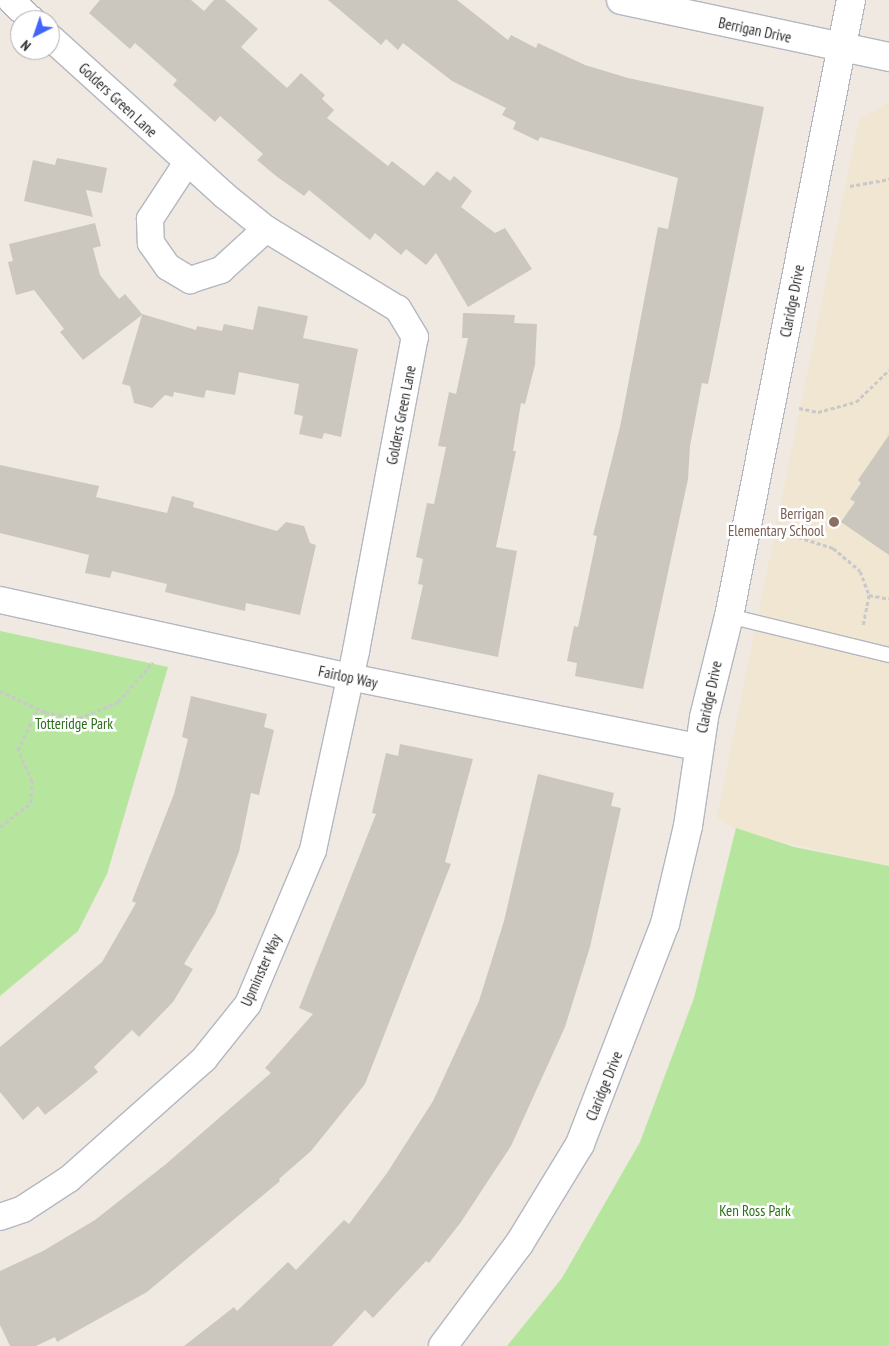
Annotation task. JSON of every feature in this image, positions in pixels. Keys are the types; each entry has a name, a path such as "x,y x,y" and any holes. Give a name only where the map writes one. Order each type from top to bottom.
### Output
{"street":[{"path":"11,0 22,10"},
{"name":"Berrigan Drive","path":"621,0 889,57"},
{"name":"Claridge Drive","path":"443,1346 519,1244 580,1144 665,924 688,826 698,747 729,616 851,0"},
{"name":"Golders Green Lane","path":"60,45 186,164 266,229 398,309 416,337 350,677"},
{"path":"186,164 150,219 151,243 168,267 190,280 221,270 266,229"},
{"name":"Fairlop Way","path":"0,600 350,677 698,747"},
{"name":"Upminster Way","path":"0,1217 23,1210 69,1179 204,1059 248,1004 313,850 350,677"}],"lane":[{"path":"729,616 889,655"}],"path":[{"path":"850,186 889,179"},
{"path":"772,401 818,412 856,402 889,370"},
{"path":"792,535 833,548 860,571 869,595 858,648"},
{"path":"869,595 889,599"},
{"path":"0,691 38,708 79,718 118,702 145,674 169,638"},
{"path":"0,828 31,803 32,781 18,750 38,708"}],"shaded area":[{"name":"Berrigan Elementary School","path":"889,102 889,866 739,832 717,817 859,120"}],"green space":[{"name":"Totteridge Park","path":"0,631 168,667 107,874 78,931 0,996"},
{"name":"Ken Ross Park","path":"736,828 794,847 889,866 889,1346 507,1346 562,1278 640,1142 694,998"}],"building":[{"path":"100,0 191,0 204,11 214,0 225,0 258,29 241,47 287,88 301,73 325,95 322,99 334,110 327,118 388,166 392,161 424,186 437,171 450,181 454,176 472,191 461,207 495,233 505,228 532,269 468,307 436,253 426,265 406,249 401,255 375,233 370,240 309,190 304,196 276,176 257,160 263,154 220,116 215,122 173,85 177,80 135,43 130,49 89,13"},
{"path":"328,0 457,0 508,40 511,35 536,48 538,43 585,65 628,78 764,107 708,384 702,383 690,446 688,479 643,689 575,676 577,663 567,661 574,626 578,627 597,536 593,535 620,427 658,227 668,229 678,178 540,137 538,141 513,129 516,122 502,115 506,108 452,81 403,43 398,50 386,39 381,45"},
{"path":"57,158 107,168 102,193 86,190 93,217 24,201 33,160 55,165"},
{"path":"95,223 101,246 93,248 100,275 119,299 125,294 142,314 196,330 197,326 222,331 224,324 253,330 258,306 308,316 303,338 358,349 341,437 324,433 322,439 299,434 303,416 294,414 299,384 239,372 235,395 206,390 204,398 174,392 173,397 165,395 152,408 134,403 130,386 122,384 142,315 83,360 60,332 64,329 34,290 16,295 8,262 13,261 9,244"},
{"path":"463,313 515,315 514,323 537,324 535,365 525,404 521,403 513,451 516,451 496,547 517,551 498,657 411,639 423,585 418,584 423,559 416,557 427,503 434,504 446,447 438,446 449,392 456,394 468,338 462,338"},
{"path":"889,435 889,555 841,522 855,502 850,499 861,483 858,480"},
{"path":"0,465 99,486 96,497 167,513 172,496 194,502 193,507 277,531 286,522 304,526 310,543 316,545 300,615 246,603 245,611 223,606 165,592 167,584 112,571 110,578 85,573 89,555 0,533"},
{"path":"191,696 267,714 264,727 274,730 259,795 251,793 239,852 215,913 184,964 193,969 173,1002 139,1037 132,1030 94,1067 98,1072 74,1092 45,1115 38,1106 23,1120 0,1092 0,1047 102,962 136,903 132,901 174,794 188,739 182,737"},
{"path":"400,744 473,759 445,862 451,864 365,1084 311,1151 279,1179 280,1181 147,1292 57,1342 55,1337 36,1346 10,1346 0,1325 0,1271 43,1251 95,1220 166,1164 271,1073 265,1068 313,1014 299,1008 376,814 372,813 386,753 398,756"},
{"path":"538,774 614,793 611,806 621,808 590,947 565,1027 511,1146 461,1222 429,1263 426,1261 373,1318 365,1310 332,1346 184,1346 234,1307 237,1311 288,1262 296,1270 344,1220 349,1224 387,1173 433,1101 479,1001 504,921"}],"place":[{"name":"Berrigan Elementary School","path":"834,522"}]}
